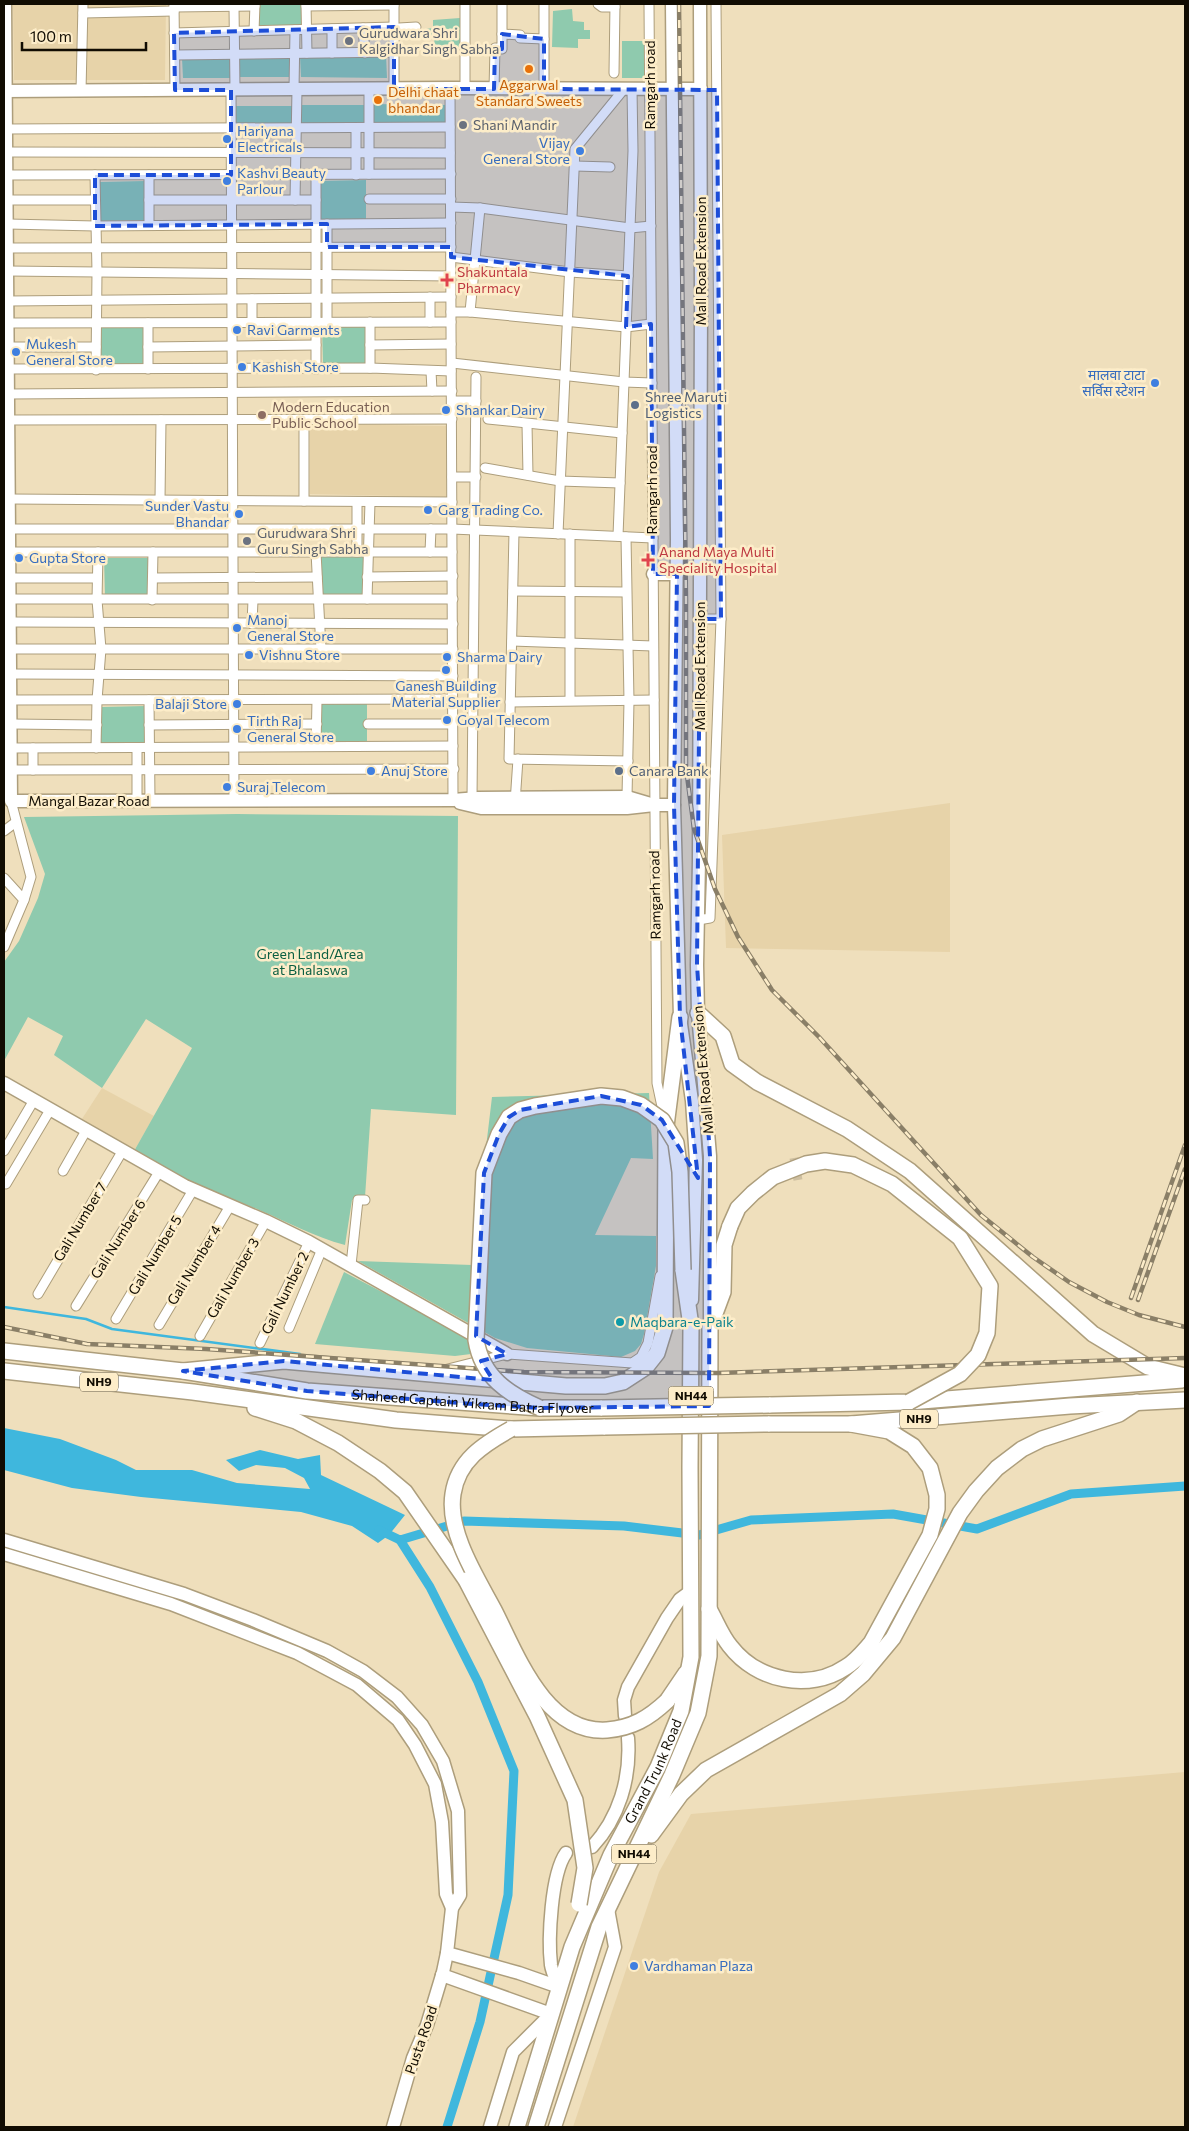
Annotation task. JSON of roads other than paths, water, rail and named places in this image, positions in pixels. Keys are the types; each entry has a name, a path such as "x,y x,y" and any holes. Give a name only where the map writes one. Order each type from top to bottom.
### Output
{"highway":[{"path":"698,1013 723,1036 732,1064 757,1082 847,1129 910,1171 1094,1334 1148,1367 1185,1376"},
{"path":"183,1370 284,1361 566,1386 605,1386 631,1378 652,1361 664,1336 666,1301 666,1126 680,1017"},
{"path":"540,1408 515,1396 494,1381 481,1361 476,1340 484,1173 499,1134 509,1118 520,1110 601,1096 622,1098 641,1105 662,1120 676,1143 680,1172 683,1270 692,1326"},
{"path":"710,1327 723,1292 724,1245 738,1208 773,1177 806,1164 825,1162 852,1165 892,1184 960,1238 990,1286 987,1332 978,1355 960,1374 909,1402"},
{"name":"NH44","path":"691,1583 692,1326"},
{"name":"Grand Trunk Road","path":"536,2127 599,1927 672,1775 698,1713 708,1656 710,1327"},
{"name":"NH9","path":"4,1351 183,1370"},
{"name":"Shaheed Captain Vikram Batra Flyover","path":"183,1370 307,1391 540,1408 909,1402 1185,1380"},
{"name":"NH9","path":"4,1371 193,1392"},
{"path":"193,1392 234,1401 296,1421 380,1470 404,1492 466,1580 537,1716 575,1800 585,1868 572,1947"},
{"name":"Shaheed Captain Vikram Batra Flyover","path":"193,1392 396,1420 511,1429 851,1424 1138,1402"},
{"name":"NH9","path":"1138,1402 1185,1400"},
{"path":"629,1865 681,1794 706,1770 840,1694 863,1674 893,1638 960,1513 976,1491 998,1468 1022,1449 1042,1439 1119,1414 1138,1402"},
{"path":"708,1606 730,1646 742,1659 761,1672 772,1676 802,1681 820,1679 836,1673 859,1657 871,1643 904,1584 935,1522 937,1508 935,1481 922,1456 902,1438 876,1428 851,1424"},
{"path":"511,1429 490,1440 470,1457 456,1481 452,1507 458,1534 474,1571 529,1678 550,1706 559,1714 582,1727 601,1730 620,1729 637,1723 653,1714 667,1701 689,1669"},
{"name":"Grand Trunk Road","path":"517,2127 572,1947 611,1855 658,1767 682,1711 691,1657 691,1583"}],"main road":[{"name":"Mall Road Extension","path":"672,4 677,574 674,805 680,1017 692,1101 696,1160 692,1326"},
{"name":"Mall Road Extension","path":"700,4 700,619 704,919 698,1013 710,1156 710,1327"},
{"name":"Mangal Bazar Road","path":"5,6 8,224 8,323 6,347 9,394 8,533 10,552 8,626 11,674 8,749 12,770 11,801 453,800"},
{"path":"5,91 450,88 701,90"},
{"path":"653,574 677,574"},
{"path":"453,800 481,808 515,803 627,797 654,805"},
{"path":"453,800 472,799 515,803 627,808 674,805"},
{"path":"5,1088 34,1100 193,1190 266,1221 309,1242 507,1354"},
{"path":"4,1540 184,1594 253,1620 327,1651 363,1670 397,1697 422,1724 442,1761 458,1811 460,1895 452,1908"},
{"path":"4,1554 162,1601 297,1653 357,1685 398,1720 415,1746 435,1784 442,1822 446,1894 452,1908"},
{"path":"625,1716 624,1697 628,1687 671,1612 691,1583"},
{"path":"592,1847 603,1835 614,1815 624,1790 630,1755 628,1738"},
{"path":"559,1987 551,1966 550,1928 558,1867 566,1853"},
{"name":"Pusta Road","path":"393,2127 413,2058 427,2024 442,1975 447,1952 452,1908"},
{"path":"555,2127 616,1947 608,1909"},
{"path":"447,1952 559,1987"},
{"path":"442,1975 551,2014 513,2052 490,2127"}],"street":[{"path":"464,4 465,88"},
{"path":"494,89 495,48 502,49 502,4"},
{"path":"544,4 544,89"},
{"path":"598,4 602,7 615,6 614,73"},
{"name":"Ramgarh road","path":"649,4 657,1083 666,1126"},
{"path":"704,919 721,619 716,4"},
{"path":"81,91 83,8 255,5 254,31"},
{"path":"307,53 306,5 394,5 396,27 394,89"},
{"path":"234,6 231,129 234,800"},
{"path":"174,7 175,90"},
{"path":"174,33 416,27"},
{"path":"364,28 365,53"},
{"path":"332,29 332,53"},
{"path":"295,30 295,200"},
{"path":"502,34 520,35 520,38 544,39"},
{"path":"175,55 394,52"},
{"path":"450,88 453,800"},
{"path":"369,89 369,174"},
{"path":"558,534 575,148 628,89"},
{"path":"627,797 626,592 620,483 633,151 628,89"},
{"path":"701,90 717,90"},
{"path":"6,130 450,127"},
{"path":"356,128 356,175"},
{"path":"6,152 450,153"},
{"path":"575,166 610,167"},
{"path":"7,175 451,174"},
{"path":"95,175 97,248 96,370"},
{"path":"149,175 149,225"},
{"path":"316,175 316,368"},
{"path":"368,199 451,203 572,222 630,228 651,226"},
{"path":"7,200 95,200"},
{"path":"149,200 316,200"},
{"path":"470,312 480,208"},
{"path":"8,224 95,226 451,223"},
{"path":"327,224 327,322"},
{"path":"7,248 451,247"},
{"path":"451,258 570,272 628,276"},
{"path":"8,271 451,276"},
{"path":"430,297 430,322"},
{"path":"8,301 451,297"},
{"path":"252,299 252,323"},
{"path":"701,304 719,304"},
{"path":"8,323 430,322 470,312 626,327 651,324"},
{"path":"370,322 370,368"},
{"path":"148,323 148,369"},
{"path":"370,345 452,344"},
{"path":"148,347 316,346"},
{"path":"6,347 96,347"},
{"path":"8,369 370,368 432,371 452,367 652,383"},
{"path":"432,371 432,391"},
{"path":"472,799 476,377"},
{"path":"9,394 452,391"},
{"path":"452,401 476,401"},
{"path":"9,420 452,419"},
{"path":"488,419 622,433"},
{"path":"160,500 161,420"},
{"path":"304,420 304,501"},
{"path":"527,424 528,475"},
{"path":"485,468 560,481 620,483"},
{"path":"452,477 476,477"},
{"path":"8,507 160,500 452,502"},
{"path":"356,552 357,502"},
{"path":"367,599 370,502"},
{"path":"430,552 431,529"},
{"path":"8,533 452,529 653,538"},
{"path":"514,532 509,759 628,761"},
{"path":"570,534 570,700"},
{"path":"10,552 452,552"},
{"path":"96,748 101,649 97,600 98,552"},
{"path":"152,600 153,552"},
{"path":"316,552 321,649"},
{"path":"367,577 453,576"},
{"path":"153,578 317,577"},
{"path":"10,578 97,578"},
{"path":"513,591 626,592"},
{"path":"8,595 97,600 453,599"},
{"path":"252,624 253,600"},
{"path":"700,619 721,619"},
{"path":"8,626 99,623 453,624"},
{"path":"512,641 653,646"},
{"path":"9,653 101,649 453,649"},
{"path":"11,674 453,676"},
{"path":"9,713 97,700 453,699"},
{"path":"143,800 149,770 149,700"},
{"path":"316,746 317,700"},
{"path":"510,702 654,700"},
{"path":"9,713 96,725"},
{"path":"149,725 316,724"},
{"path":"368,724 453,724"},
{"path":"8,749 454,746"},
{"path":"33,748 33,770"},
{"path":"137,748 137,770 143,800"},
{"path":"515,803 518,759"},
{"path":"12,770 454,769"},
{"path":"5,941 24,900 31,876 11,801"},
{"path":"4,831 16,822"},
{"path":"4,878 24,900"},
{"path":"4,1151 34,1100"},
{"path":"6,1184 50,1110"},
{"path":"63,1171 87,1129"},
{"name":"Gali Number 7","path":"38,1294 123,1150"},
{"name":"Gali Number 6","path":"76,1306 160,1172"},
{"name":"Gali Number 5","path":"116,1319 193,1190"},
{"path":"350,1265 358,1200 364,1200"},
{"name":"Gali Number 4","path":"159,1325 230,1206"},
{"name":"Gali Number 3","path":"200,1336 266,1221"},
{"name":"Gali Number 2","path":"260,1343 309,1242"},
{"path":"427,1374 507,1354 632,1363 641,1357 648,1343 665,1244"},
{"path":"289,1328 322,1249"}],"water":[{"path":"4,1428 60,1439 116,1460 136,1470 192,1470 237,1483 310,1489 304,1478 285,1468 256,1465 239,1471 226,1460 260,1450 298,1459 320,1455 321,1475 405,1515 389,1535 378,1543 352,1526 301,1512 141,1497 72,1488 4,1470"}],"waterway":[{"path":"4,1307 86,1319 112,1329 300,1354"},
{"path":"379,1530 400,1540 464,1521 624,1526 699,1535 751,1520 893,1514 977,1529 1071,1494 1185,1486"},
{"path":"400,1540 430,1587 478,1682 514,1771 508,1895 480,2022 447,2127"}],"tunnel":[{"path":"794,1158 798,1180"}],"railway":[{"path":"679,4 686,600 686,768 694,829 715,889 738,937 772,990 819,1037 981,1215 1033,1257 1069,1282 1107,1302 1139,1315 1185,1327"},
{"path":"1131,1298 1185,1145"},
{"path":"1138,1300 1185,1169"},
{"path":"4,1327 87,1344 206,1349 524,1372 718,1373 1185,1358"}],"place":[{"name":"Gurudwara Shri Kalgidhar Singh Sabha","path":"349,41"},
{"name":"Aggarwal Standard Sweets","path":"529,69"},
{"name":"Delhi chaat bhandar","path":"378,100"},
{"name":"Shani Mandir","path":"463,125"},
{"name":"Hariyana Electricals","path":"227,139"},
{"name":"Vijay General Store","path":"580,151"},
{"name":"Kashvi Beauty Parlour","path":"227,181"},
{"name":"Shakuntala Pharmacy","path":"447,280"},
{"name":"Ravi Garments","path":"237,330"},
{"name":"Mukesh General Store","path":"16,352"},
{"name":"Kashish Store","path":"242,367"},
{"name":"मालवा टाटा सर्विस स्टेशन","path":"1155,383"},
{"name":"Shree Maruti Logistics","path":"635,405"},
{"name":"Shankar Dairy","path":"446,410"},
{"name":"Modern Education Public School","path":"262,415"},
{"name":"Garg Trading Co.","path":"428,510"},
{"name":"Sunder Vastu Bhandar","path":"239,514"},
{"name":"Gurudwara Shri Guru Singh Sabha","path":"247,541"},
{"name":"Gupta Store","path":"19,558"},
{"name":"Anand Maya Multi Speciality Hospital","path":"648,560"},
{"name":"Manoj General Store","path":"237,628"},
{"name":"Vishnu Store","path":"249,655"},
{"name":"Sharma Dairy","path":"447,657"},
{"name":"Ganesh Building Material Supplier","path":"446,670"},
{"name":"Balaji Store","path":"237,704"},
{"name":"Goyal Telecom","path":"447,720"},
{"name":"Tirth Raj General Store","path":"237,729"},
{"name":"Anuj Store","path":"371,771"},
{"name":"Canara Bank","path":"619,771"},
{"name":"Suraj Telecom","path":"227,787"},
{"name":"Maqbara-e-Paik","path":"620,1322"},
{"name":"Vardhaman Plaza","path":"634,1966"}],"park label":[{"name":"Green Land/Area at Bhalaswa","path":"310,962"}]}
